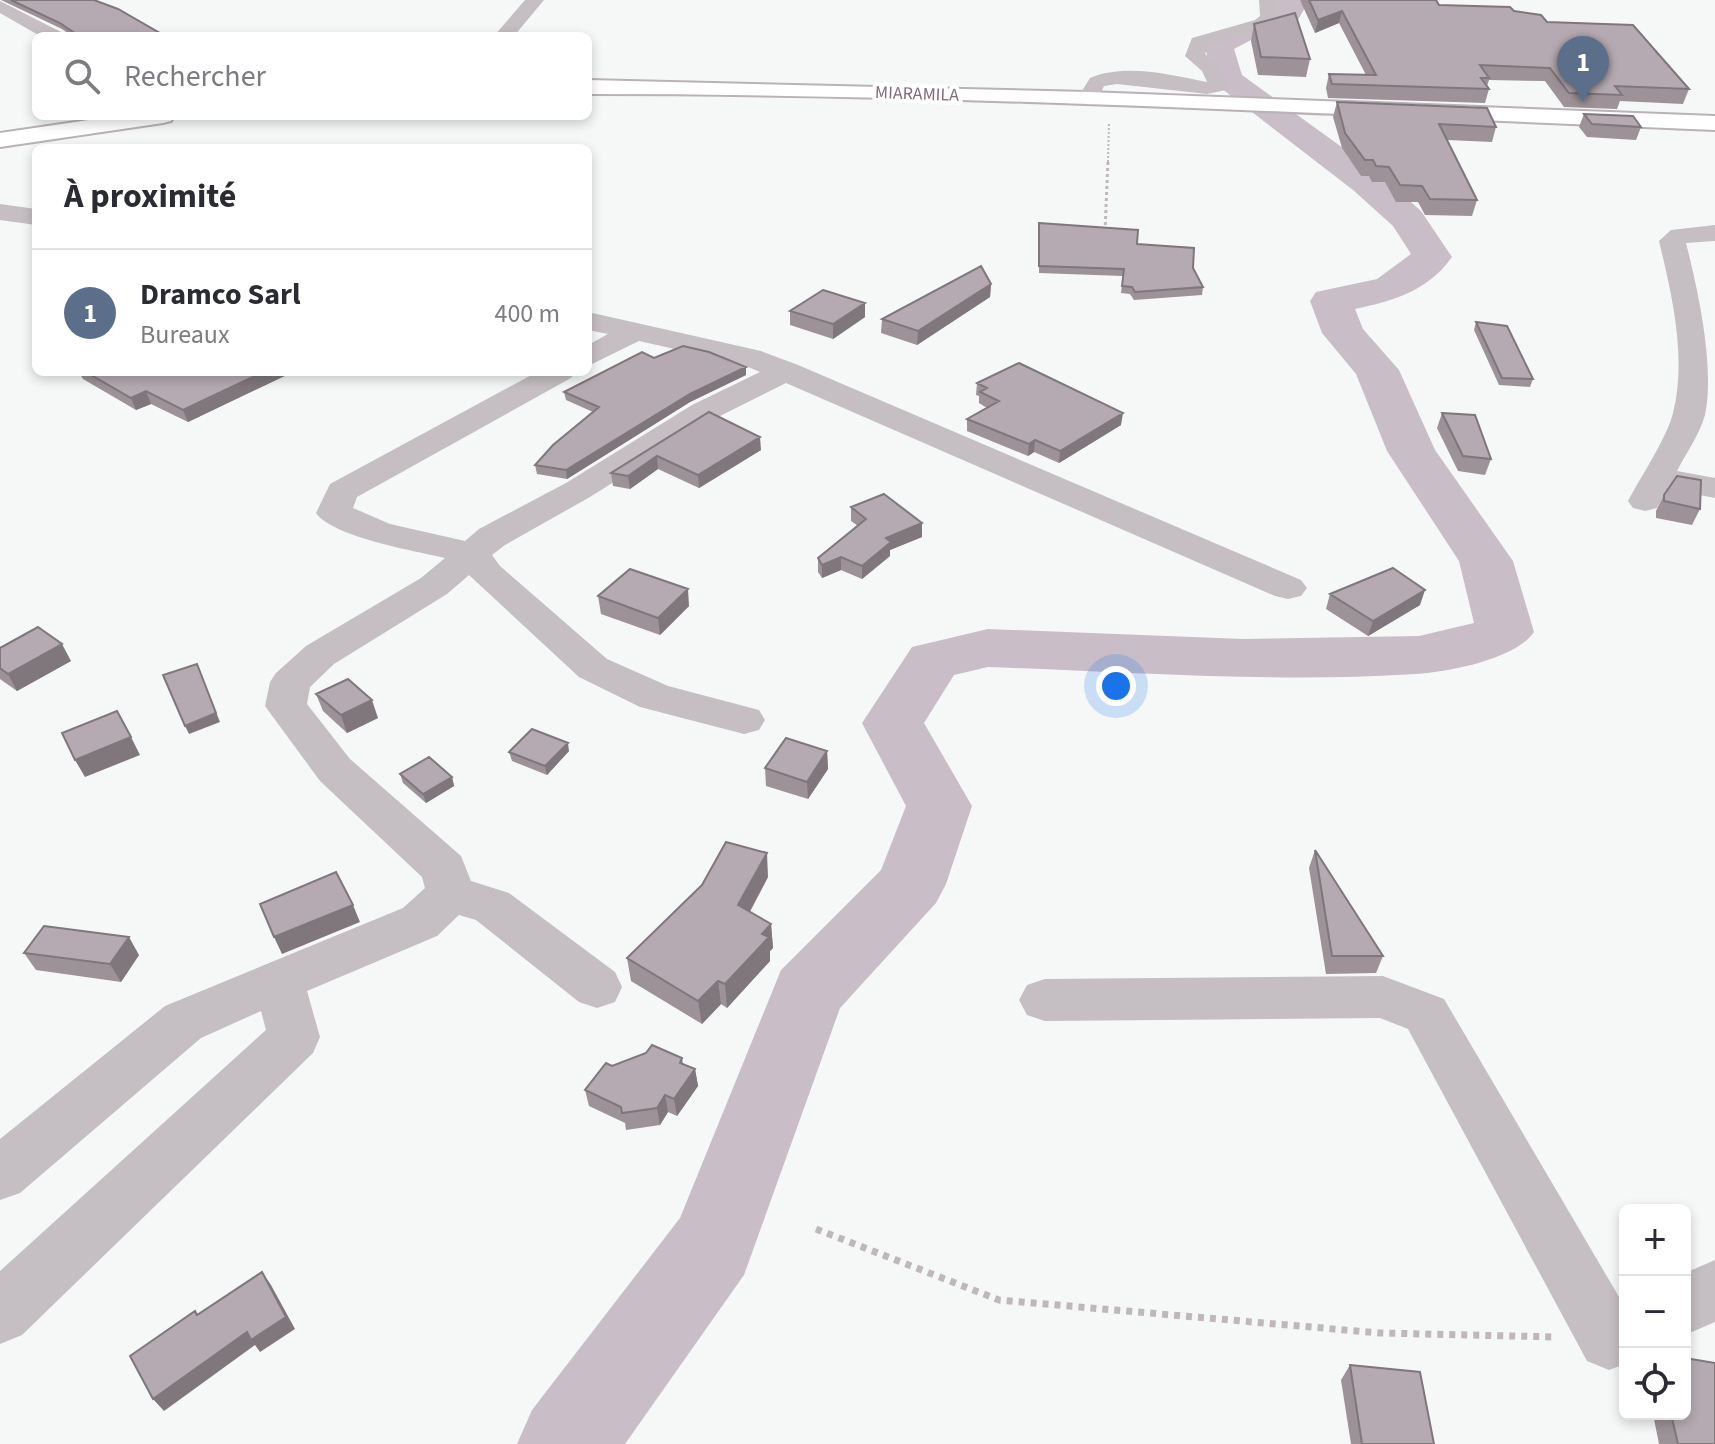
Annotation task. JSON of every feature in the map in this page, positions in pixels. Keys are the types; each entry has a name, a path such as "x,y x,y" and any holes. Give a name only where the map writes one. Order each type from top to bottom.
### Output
{"main road":[{"name":"MIARAMILA","path":"592,87 689,87 1093,100 1711,126"},
{"path":"0,140 136,120"}],"street":[{"path":"507,32 535,0"},
{"path":"1093,100 1096,83 1103,79 1123,78 1207,88 1219,86 1211,68 1195,56 1199,42 1262,24 1269,18 1268,0"},
{"path":"0,6 47,32"},
{"path":"0,212 32,216"},
{"path":"1715,233 1680,235 1672,241 1686,295 1693,369 1689,415 1650,489 1715,488"},
{"path":"592,322 750,357 787,371 1288,588"},
{"path":"592,355 636,331"},
{"path":"450,894 444,869 335,770 286,706 290,682 320,655 434,586 492,537 578,490 703,412 787,371"},
{"path":"553,376 342,491 334,513 379,532 473,554 487,574 593,668 655,697 744,720"},
{"path":"0,1174 183,1022 420,922 450,894"},
{"path":"450,894 492,906 597,987"},
{"path":"0,1313 294,1037 279,981"},
{"path":"1045,1000 1383,997 1426,1014 1617,1335"},
{"path":"1691,1301 1715,1290"}],"path":[{"path":"1093,100 1111,124 1104,237"},
{"path":"816,1229 999,1300 1380,1333 1617,1335"}],"building":[{"path":"11,0 94,0 118,9 158,32 73,32"},
{"path":"1309,0 1436,0 1439,5 1510,7 1514,11 1541,15 1547,22 1633,25 1689,89 1615,86 1622,95 1569,93 1550,68 1480,65 1489,78 1481,78 1489,89 1332,84 1329,74 1376,75 1342,11 1318,20"},
{"path":"1295,13 1310,59 1261,57 1254,24"},
{"path":"1337,102 1487,108 1496,127 1439,124 1477,200 1430,199 1422,186 1400,185 1389,167 1376,166 1373,160 1365,160 1345,133"},
{"path":"1584,114 1633,116 1641,127 1592,124"},
{"path":"1039,223 1138,230 1137,244 1194,248 1193,268 1203,287 1135,292 1132,287 1122,286 1124,269 1039,266"},
{"path":"981,266 991,284 918,331 882,319"},
{"path":"823,290 865,303 833,324 790,311"},
{"path":"1476,322 1507,326 1533,379 1502,378"},
{"path":"683,346 709,352 746,367 690,394 566,470 535,465 553,445 599,407 564,392 642,352 654,358"},
{"path":"1019,363 1123,413 1060,451 1035,440 1029,444 967,419 999,401 980,392 987,388 977,383"},
{"path":"93,376 255,376 183,410 146,391 131,398"},
{"path":"709,412 760,437 698,475 657,456 628,476 611,473"},
{"path":"1442,413 1475,415 1491,459 1463,456"},
{"path":"1677,476 1701,480 1700,509 1664,501 1664,495"},
{"path":"884,494 922,523 886,538 891,542 862,566 841,557 822,565 818,558 866,519 851,507"},
{"path":"1393,568 1425,590 1373,621 1330,594"},
{"path":"630,569 688,589 658,618 598,596"},
{"path":"38,627 62,644 8,674 0,668 0,648"},
{"path":"197,664 216,713 185,726 163,675"},
{"path":"348,679 372,700 341,715 316,694"},
{"path":"117,711 131,737 75,760 62,733"},
{"path":"532,729 568,743 545,766 509,752"},
{"path":"786,738 827,751 807,782 765,768"},
{"path":"429,757 452,777 423,794 400,774"},
{"path":"726,842 767,853 738,905 771,924 762,934 769,937 725,984 718,981 698,1001 627,958 702,885"},
{"path":"1315,850 1383,956 1332,956"},
{"path":"336,872 353,905 274,937 260,904"},
{"path":"44,926 129,937 110,964 24,953"},
{"path":"652,1045 682,1058 680,1063 695,1069 674,1099 665,1095 657,1108 622,1113 621,1107 585,1090 606,1063 612,1066 646,1053"},
{"path":"262,1272 286,1317 251,1340 247,1332 153,1399 130,1356 195,1311 197,1315"},
{"path":"1691,1359 1715,1363 1715,1444 1678,1444 1672,1420 1691,1420"},
{"path":"1350,1365 1420,1372 1434,1444 1362,1444"}],"waterway":[{"path":"566,1444 713,1245 808,992 911,884 939,806 893,723 933,661 988,648 1243,658 1419,655 1464,647 1505,632 1486,561 1411,451 1377,370 1343,333 1331,301 1390,289 1432,257 1408,219 1366,182 1228,79 1218,46 1244,33 1281,25 1291,8 1287,0"}],"place":[{"name":"Dramco Sarl","path":"1583,102"}]}
